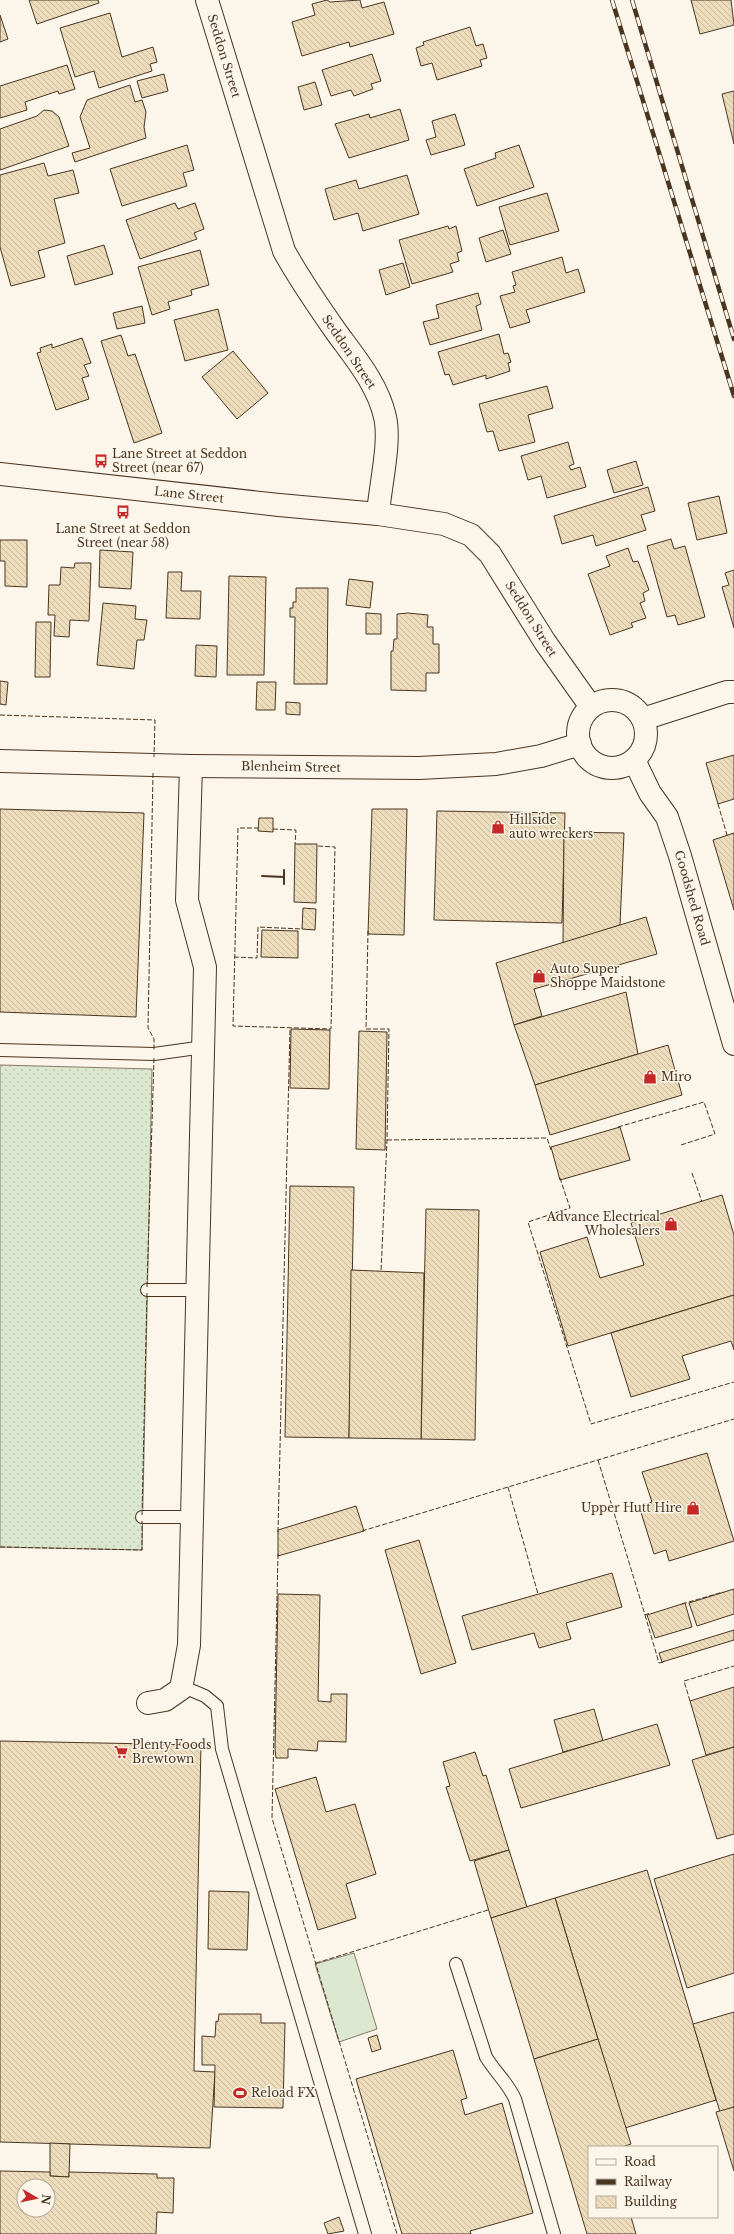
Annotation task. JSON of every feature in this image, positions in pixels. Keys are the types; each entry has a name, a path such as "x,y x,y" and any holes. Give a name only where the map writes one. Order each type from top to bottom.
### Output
{"street":[{"name":"Seddon Street","path":"207,0 284,251 302,284 370,380 380,399 386,418 386,440 378,514 444,524 471,535 490,554 545,642 591,707"},
{"name":"Lane Street","path":"0,474 279,505 378,514"},
{"path":"643,719 727,692 734,692"},
{"path":"610,700 620,700 637,710 643,719 646,730 646,740 642,751 634,760 625,766 614,768 593,762 585,754 580,744 580,724 584,715 591,707 610,700"},
{"name":"Blenheim Street","path":"0,761 191,766 411,768 496,764 541,756 580,744"},
{"name":"Goodshed Road","path":"634,760 650,793 667,817 680,856 732,1033"},
{"path":"148,1703 165,1700 181,1689 189,1645 205,967 187,900 191,766"}],"lane":[{"path":"0,1050 154,1054 204,1047"},
{"path":"147,1290 198,1290"},
{"path":"142,1517 192,1517"},
{"path":"181,1686 205,1696 217,1706 222,1749 365,2234"},
{"path":"456,1964 486,2057 494,2070 512,2091 515,2099 554,2234"}],"green space":[{"path":"0,1065 152,1069 142,1550 0,1547"},
{"path":"354,1953 377,2029 339,2042 315,1964"}],"building":[{"path":"29,0 98,0 99,3 37,24"},
{"path":"327,0 330,2 360,0 362,8 384,2 394,34 350,47 349,42 302,56 292,22 315,15 312,4"},
{"path":"691,0 731,0 734,25 700,34"},
{"path":"110,13 122,57 153,47 157,62 150,64 152,71 99,88 94,71 75,77 60,28"},
{"path":"0,15 8,39 0,42"},
{"path":"470,27 476,46 483,44 487,58 480,60 482,66 437,80 432,63 421,66 416,48 424,45 423,42"},
{"path":"372,54 381,81 371,84 373,89 354,96 351,90 331,96 322,70"},
{"path":"67,65 75,89 59,94 58,91 25,102 27,110 0,118 0,86"},
{"path":"164,74 168,91 142,98 137,81"},
{"path":"315,82 322,105 304,110 298,87"},
{"path":"130,85 135,102 142,100 146,112 144,127 146,138 75,162 72,153 90,148 80,117 87,100"},
{"path":"734,91 734,144 722,94"},
{"path":"400,109 409,140 349,158 335,124 369,114 370,118"},
{"path":"44,110 52,111 59,117 69,146 0,170 0,129 37,116"},
{"path":"455,114 465,145 431,155 426,140 436,137 432,121"},
{"path":"187,145 194,170 183,173 187,186 122,206 110,169"},
{"path":"519,145 534,187 477,206 464,169 496,158 495,153"},
{"path":"44,163 48,176 73,170 79,193 54,199 65,243 38,251 45,277 11,286 0,247 0,175"},
{"path":"407,175 419,214 363,231 358,213 334,220 325,189 356,180 359,189"},
{"path":"547,193 559,231 510,245 499,207"},
{"path":"175,203 178,209 195,203 204,229 194,233 197,239 140,259 126,220"},
{"path":"448,226 449,229 456,226 462,251 457,253 459,261 450,264 453,272 412,284 399,240"},
{"path":"503,230 511,254 486,262 479,238"},
{"path":"104,245 113,274 75,285 67,256"},
{"path":"200,250 209,285 191,290 192,295 168,302 170,309 152,315 138,267"},
{"path":"562,257 566,273 578,269 585,292 526,310 530,322 510,328 500,296 515,292 513,286 516,285 512,272"},
{"path":"403,263 410,287 386,295 379,270"},
{"path":"478,293 481,304 476,306 482,330 430,345 423,322 439,318 436,305"},
{"path":"142,306 145,323 117,329 113,313"},
{"path":"218,309 228,350 185,361 174,320"},
{"path":"499,334 504,354 508,353 511,362 508,363 510,371 486,379 486,375 453,385 449,374 445,375 438,352"},
{"path":"121,335 128,356 135,354 162,433 134,443 101,341"},
{"path":"82,338 91,363 84,365 89,376 82,378 89,399 56,410 37,353 41,352 40,348 52,344 52,348"},
{"path":"233,351 268,393 237,419 202,377"},
{"path":"547,386 553,408 528,415 535,442 499,451 493,431 487,432 479,404"},
{"path":"568,442 574,464 569,466 571,470 580,467 586,487 547,498 541,476 528,480 521,456"},
{"path":"636,461 643,485 614,493 607,470"},
{"path":"648,487 655,511 641,515 646,530 596,546 593,535 562,544 554,516"},
{"path":"719,496 727,533 697,540 688,503"},
{"path":"671,539 674,549 685,546 705,617 678,625 675,615 667,617 647,546"},
{"path":"0,540 27,540 27,587 5,586 5,561 0,561"},
{"path":"628,548 633,562 638,561 649,590 643,593 645,601 640,603 646,618 631,623 633,627 610,635 588,574 610,566 606,556"},
{"path":"100,550 133,552 131,589 99,587"},
{"path":"75,563 91,563 89,621 70,620 69,637 54,636 55,615 48,615 49,585 60,585 61,567 74,568"},
{"path":"734,570 734,628 722,587 729,585 725,573"},
{"path":"168,572 182,572 181,591 201,591 200,619 166,618"},
{"path":"229,576 266,577 264,675 227,675"},
{"path":"349,579 373,582 370,608 346,605"},
{"path":"296,588 328,588 327,684 294,684 295,617 290,617 290,608 293,608 293,602 296,602"},
{"path":"103,603 136,606 135,619 147,620 144,640 137,640 134,669 97,665"},
{"path":"366,613 381,614 381,634 366,634"},
{"path":"408,613 428,615 427,627 433,627 433,644 439,644 439,673 426,673 426,691 391,690 391,651 393,651 394,639 397,639 397,614"},
{"path":"36,622 51,622 50,677 35,677"},
{"path":"196,645 217,646 216,677 195,676"},
{"path":"0,681 8,682 6,705 0,704"},
{"path":"257,682 276,682 275,710 256,710"},
{"path":"286,702 300,703 300,715 286,714"},
{"path":"734,755 734,799 718,804 706,763"},
{"path":"0,809 144,813 136,1017 0,1012"},
{"path":"372,809 407,809 404,935 368,934"},
{"path":"437,811 565,813 562,923 434,920"},
{"path":"259,818 273,818 273,832 258,831"},
{"path":"564,832 624,833 620,925 563,944"},
{"path":"734,833 734,910 713,840"},
{"path":"295,844 317,844 316,903 294,902"},
{"path":"303,908 316,909 315,930 302,929"},
{"name":"Auto Super Shoppe Maidstone","path":"646,917 657,954 534,989 542,1016 514,1025 496,963"},
{"path":"262,930 298,931 298,958 261,957"},
{"path":"626,992 638,1054 535,1085 514,1025"},
{"path":"291,1029 330,1030 329,1089 290,1088"},
{"path":"359,1031 387,1032 385,1150 356,1149"},
{"path":"668,1045 682,1095 550,1135 535,1085"},
{"path":"620,1127 630,1160 560,1180 551,1147"},
{"path":"290,1186 354,1187 349,1438 285,1437"},
{"path":"722,1195 734,1235 734,1295 568,1346 540,1252 587,1237 600,1278 644,1265 631,1223"},
{"path":"426,1209 479,1210 475,1440 421,1439"},
{"path":"351,1270 424,1273 421,1439 349,1438"},
{"path":"734,1295 734,1350 731,1341 682,1356 690,1379 631,1397 611,1333"},
{"path":"707,1453 734,1541 669,1561 666,1550 654,1554 639,1506 652,1502 642,1472"},
{"path":"356,1506 364,1531 278,1556 278,1530"},
{"path":"419,1540 456,1663 421,1674 385,1550"},
{"path":"612,1573 622,1607 566,1623 571,1639 539,1648 534,1633 472,1650 462,1616"},
{"path":"734,1589 734,1614 697,1626 689,1603"},
{"path":"278,1594 320,1595 318,1701 331,1702 331,1694 347,1694 346,1742 318,1741 317,1751 288,1749 288,1758 276,1758 275,1749"},
{"path":"685,1603 692,1627 655,1638 647,1615"},
{"path":"734,1630 734,1640 662,1662 659,1653"},
{"path":"734,1687 734,1747 706,1755 690,1701"},
{"path":"594,1709 603,1741 563,1752 554,1720"},
{"path":"657,1724 670,1765 521,1808 509,1769"},
{"path":"0,1741 201,1745 194,2071 215,2072 210,2148 0,2142"},
{"path":"734,1747 734,1834 717,1839 692,1760"},
{"path":"475,1752 483,1776 486,1775 509,1850 470,1861 446,1787 450,1786 443,1762"},
{"path":"316,1777 326,1812 355,1804 376,1874 346,1884 356,1918 318,1930 275,1789"},
{"path":"509,1850 527,1907 491,1918 474,1861"},
{"path":"734,1854 734,1973 687,1988 654,1879"},
{"path":"647,1870 716,2100 625,2128 555,1898"},
{"path":"209,1891 249,1892 247,1950 208,1949"},
{"path":"555,1898 598,2039 534,2059 491,1918"},
{"path":"734,2012 734,2107 720,2112 693,2024"},
{"path":"219,2014 261,2014 261,2023 285,2023 283,2108 214,2107 215,2065 202,2065 202,2036 215,2037 216,2021 218,2022"},
{"path":"377,2035 381,2049 372,2052 368,2038"},
{"path":"598,2039 631,2144 625,2146 588,2146 588,2218 631,2218 636,2234 587,2234 534,2059"},
{"path":"453,2050 467,2098 461,2100 465,2115 502,2103 533,2213 470,2231 471,2234 402,2234 356,2079"},
{"path":"734,2107 734,2171 716,2112"},
{"path":"50,2143 70,2144 69,2177 50,2176"},
{"path":"0,2171 50,2172 50,2176 69,2177 69,2172 157,2174 157,2178 174,2178 173,2213 157,2212 156,2234 0,2234"},
{"path":"339,2217 344,2231 328,2234 324,2223"}],"railway":[{"path":"612,0 734,396"},
{"path":"632,0 734,339"}],"fence":[{"path":"0,715 155,720 154,757"},
{"path":"153,773 148,1028 154,1039 154,1051"},
{"path":"718,804 727,835"},
{"path":"259,828 238,828 233,1026 331,1029 335,847 317,846"},
{"path":"273,829 296,830 295,844"},
{"path":"234,957 257,958 258,927 302,929"},
{"path":"368,931 366,1029 389,1029 387,1140 381,1272"},
{"path":"278,1532 290,1028"},
{"path":"147,1287 154,1057"},
{"path":"618,1127 704,1102 715,1134 681,1145"},
{"path":"387,1140 547,1138 551,1150"},
{"path":"692,1173 702,1202"},
{"path":"560,1178 570,1208 528,1222 591,1424 734,1382"},
{"path":"142,1515 147,1293"},
{"path":"362,1531 734,1419"},
{"path":"598,1460 645,1615 650,1613"},
{"path":"508,1487 538,1594"},
{"path":"0,1547 142,1550 142,1521"},
{"path":"278,1554 272,1818 397,2234"},
{"path":"682,1604 723,1592"},
{"path":"645,1615 659,1663 664,1662"},
{"path":"690,1701 684,1681 734,1666"},
{"path":"316,1963 488,1910"}],"wall":[{"path":"284,870 284,884"},
{"path":"262,876 284,877"}],"place":[{"name":"Lane Street at Seddon Street (near 67)","path":"101,461"},
{"name":"Lane Street at Seddon Street (near 58)","path":"123,512"},
{"name":"Hillside auto wreckers","path":"498,827"},
{"name":"Auto Super Shoppe Maidstone","path":"539,976"},
{"name":"Miro","path":"650,1077"},
{"name":"Advance Electrical Wholesalers","path":"671,1224"},
{"name":"Upper Hutt Hire","path":"693,1508"},
{"name":"Plenty Foods Brewtown","path":"121,1752"},
{"name":"Reload FX","path":"240,2093"}]}
